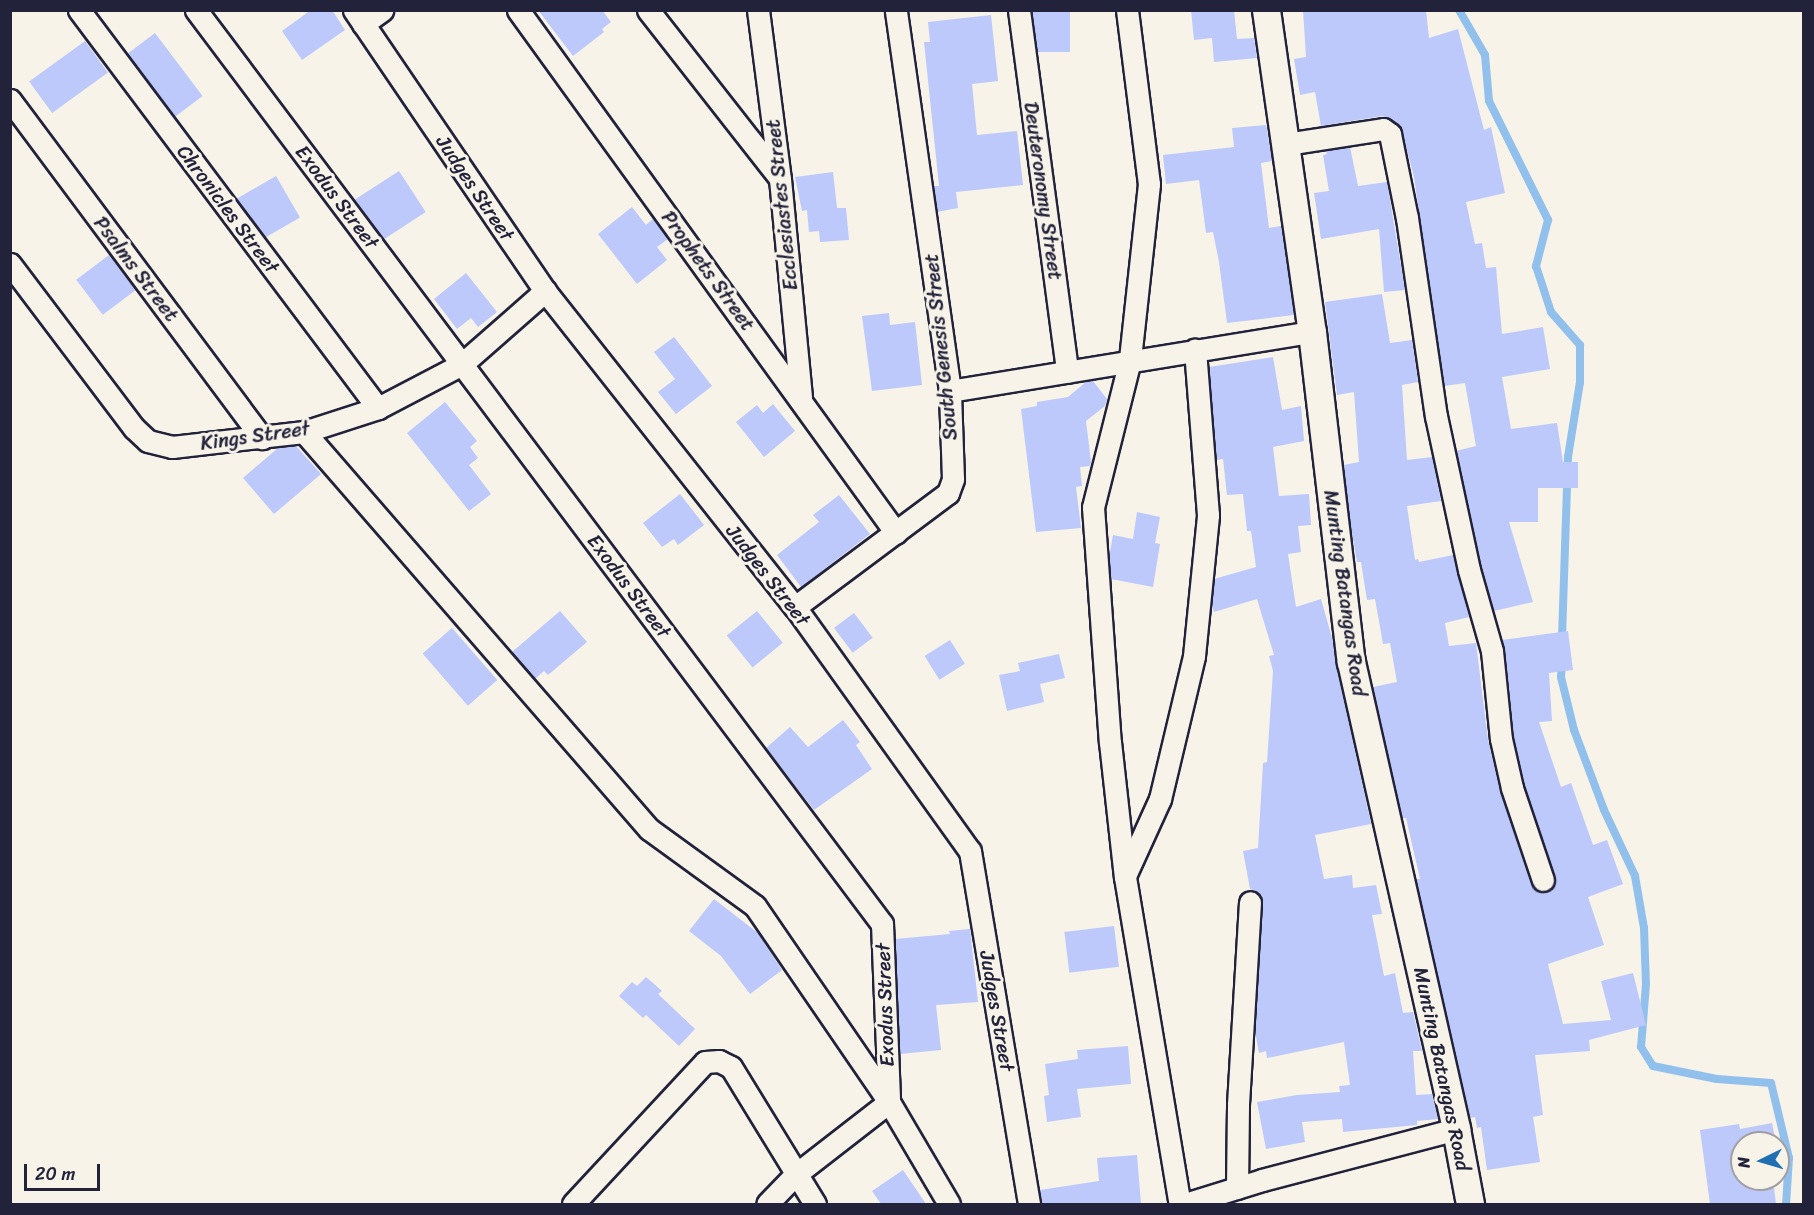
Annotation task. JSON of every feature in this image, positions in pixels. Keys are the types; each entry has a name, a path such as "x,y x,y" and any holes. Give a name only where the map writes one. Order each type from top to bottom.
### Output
{"street":[{"name":"Chronicles Street","path":"79,10 378,408"},
{"name":"Exodus Street","path":"196,10 882,924 889,1102"},
{"path":"358,17 382,10"},
{"name":"Prophets Street","path":"518,10 896,532"},
{"path":"648,10 780,179"},
{"name":"Ecclesiastes Street","path":"758,10 780,179 801,400"},
{"name":"South Genesis Street","path":"795,608 948,493 953,479 950,391 896,10"},
{"name":"Deuteronomy Street","path":"1019,10 1067,372"},
{"path":"1126,10 1149,183 1130,360 1093,507 1110,742 1125,877 1180,1204"},
{"name":"Munting Batangas Road","path":"1266,10 1312,332 1351,662 1456,1130 1470,1204"},
{"name":"Judges Street","path":"358,17 545,291 795,608 970,851 1029,1204"},
{"name":"Psalms Street","path":"10,100 262,438"},
{"path":"1286,144 1383,129 1390,134 1407,218 1436,416 1469,570 1492,651 1501,739 1512,788 1543,880"},
{"name":"Kings Street","path":"10,264 134,428 148,441 172,447 303,432 378,408 462,364 545,291"},
{"path":"950,391 1312,332"},
{"path":"1125,877 1160,799 1194,656 1208,515 1195,350"},
{"path":"303,432 649,830 754,906 889,1102 949,1204"},
{"path":"1226,1195 1238,1104 1250,902"},
{"path":"573,1204 705,1062 718,1061 730,1067 815,1204"},
{"path":"767,1204 795,1174 889,1102"},
{"path":"1185,1204 1226,1195 1456,1130"}],"building":[{"path":"311,10 332,10 345,30 302,60 282,31"},
{"path":"538,10 602,10 611,22 602,29 604,32 573,56"},
{"path":"1032,10 1070,10 1070,52 1032,52"},
{"path":"1191,10 1234,10 1237,39 1254,38 1257,58 1214,62 1212,38 1194,40"},
{"path":"1303,10 1426,10 1429,38 1458,29 1484,130 1491,127 1505,193 1466,202 1475,244 1482,243 1486,268 1496,267 1502,334 1543,327 1550,369 1502,377 1511,429 1557,423 1563,462 1578,462 1578,488 1538,488 1538,522 1509,522 1533,602 1494,611 1481,567 1456,451 1476,446 1465,383 1444,386 1414,177 1402,131 1397,124 1382,116 1321,126 1315,92 1300,95 1294,59 1306,57"},
{"path":"991,15 998,81 972,84 977,135 1017,131 1023,185 956,192 958,208 937,212 934,186 939,186 924,42 930,42 928,22"},
{"path":"155,33 203,96 175,117 128,53"},
{"path":"85,41 108,73 52,113 29,82"},
{"path":"1266,125 1272,161 1261,163 1269,228 1281,226 1294,315 1227,323 1219,262 1213,232 1206,233 1199,180 1166,184 1163,155 1234,147 1232,128"},
{"path":"1350,147 1358,186 1387,182 1405,290 1384,292 1379,229 1321,239 1314,193 1329,191 1323,155 1327,154 1326,151"},
{"path":"399,171 426,212 381,241 355,200"},
{"path":"833,172 837,208 846,208 849,240 820,242 819,231 809,232 807,210 802,211 795,177"},
{"path":"276,176 300,218 261,240 237,198"},
{"path":"632,207 646,225 653,219 668,239 657,247 667,260 637,284 598,234"},
{"path":"109,255 135,290 103,315 76,280"},
{"path":"466,273 497,312 478,327 471,318 457,329 434,299"},
{"path":"1382,294 1390,343 1412,340 1418,382 1402,385 1407,460 1432,457 1441,501 1407,506 1415,560 1418,559 1419,562 1453,555 1469,617 1445,623 1449,646 1476,643 1488,740 1500,791 1531,884 1541,893 1552,889 1555,877 1524,785 1514,737 1502,640 1568,631 1573,670 1549,673 1552,721 1539,722 1561,787 1571,783 1593,845 1607,840 1623,884 1588,897 1604,945 1548,964 1563,1024 1611,1020 1601,981 1633,973 1646,1025 1589,1040 1590,1051 1535,1055 1543,1115 1533,1117 1540,1162 1487,1170 1481,1127 1477,1128 1475,1117 1470,1118 1416,879 1420,879 1406,818 1402,818 1373,687 1397,682 1390,643 1383,644 1375,599 1367,600 1361,562 1357,562 1349,515 1344,465 1359,462 1354,392 1337,395 1325,302"},
{"path":"889,313 890,325 915,322 922,385 872,391 862,316"},
{"path":"674,337 712,386 676,414 658,392 675,379 654,352"},
{"path":"1273,357 1282,410 1301,406 1304,441 1273,447 1279,496 1309,494 1311,525 1298,526 1301,552 1288,554 1296,607 1321,599 1332,638 1371,824 1315,835 1324,879 1352,875 1353,888 1376,885 1382,914 1372,915 1384,976 1395,973 1403,1013 1413,1012 1422,1051 1413,1051 1416,1095 1432,1094 1438,1119 1417,1121 1417,1125 1343,1132 1342,1119 1302,1122 1305,1142 1266,1149 1257,1102 1297,1095 1340,1092 1339,1086 1350,1085 1344,1042 1267,1058 1266,1051 1259,1053 1255,1031 1263,903 1257,892 1250,889 1243,851 1258,848 1263,763 1267,762 1273,671 1269,656 1274,655 1257,599 1214,612 1212,606 1214,579 1256,567 1251,531 1247,531 1243,494 1227,495 1223,459 1216,460 1209,367"},
{"path":"1093,381 1107,399 1105,406 1086,421 1091,462 1090,466 1080,467 1082,486 1076,487 1081,528 1036,532 1021,409 1037,406 1037,402 1068,397 1086,382"},
{"path":"445,402 477,441 470,447 478,458 469,465 491,494 469,511 407,433"},
{"path":"773,404 795,431 764,457 736,422 757,405 763,413"},
{"path":"296,446 321,474 274,514 243,478 278,448"},
{"path":"680,494 704,525 678,545 674,539 662,547 643,523"},
{"path":"839,495 870,534 801,587 777,555 819,522 813,515"},
{"path":"1137,512 1160,517 1155,543 1160,544 1153,587 1111,579 1109,558 1113,535 1133,539"},
{"path":"560,611 587,642 548,675 544,671 535,679 512,652"},
{"path":"757,611 783,643 752,667 727,636"},
{"path":"854,613 873,638 853,653 834,628"},
{"path":"452,628 497,680 468,706 423,654"},
{"path":"950,640 965,664 939,680 925,656"},
{"path":"1059,654 1065,678 1040,684 1044,702 1007,711 999,675 1020,671 1018,663"},
{"path":"843,720 860,742 856,745 872,769 814,810 766,748 790,727 808,747"},
{"path":"714,899 758,933 782,970 750,994 721,956 689,931"},
{"path":"1114,926 1119,967 1069,973 1064,932"},
{"path":"970,929 978,1002 936,1005 941,1050 900,1054 895,939 950,934 949,931"},
{"path":"646,977 662,991 658,994 695,1029 679,1046 646,1015 643,1018 619,996 632,982 637,986"},
{"path":"1128,1046 1131,1084 1077,1089 1081,1117 1047,1122 1044,1096 1049,1095 1045,1064 1078,1059 1077,1050"},
{"path":"1772,1123 1774,1131 1730,1131 1730,1191 1774,1191 1776,1204 1710,1204 1700,1130 1739,1124 1740,1129"},
{"path":"1137,1155 1141,1204 1041,1204 1040,1190 1099,1181 1097,1158"},
{"path":"903,1170 926,1204 881,1204 872,1191"}],"waterway":[{"path":"1459,10 1485,55 1489,101 1548,220 1536,266 1551,312 1580,345 1580,382 1568,457 1562,642"},
{"path":"1562,663 1561,677 1574,730 1604,810 1635,876 1644,928 1646,984 1641,1047 1653,1066 1717,1079 1771,1083 1789,1158 1786,1204"}]}
